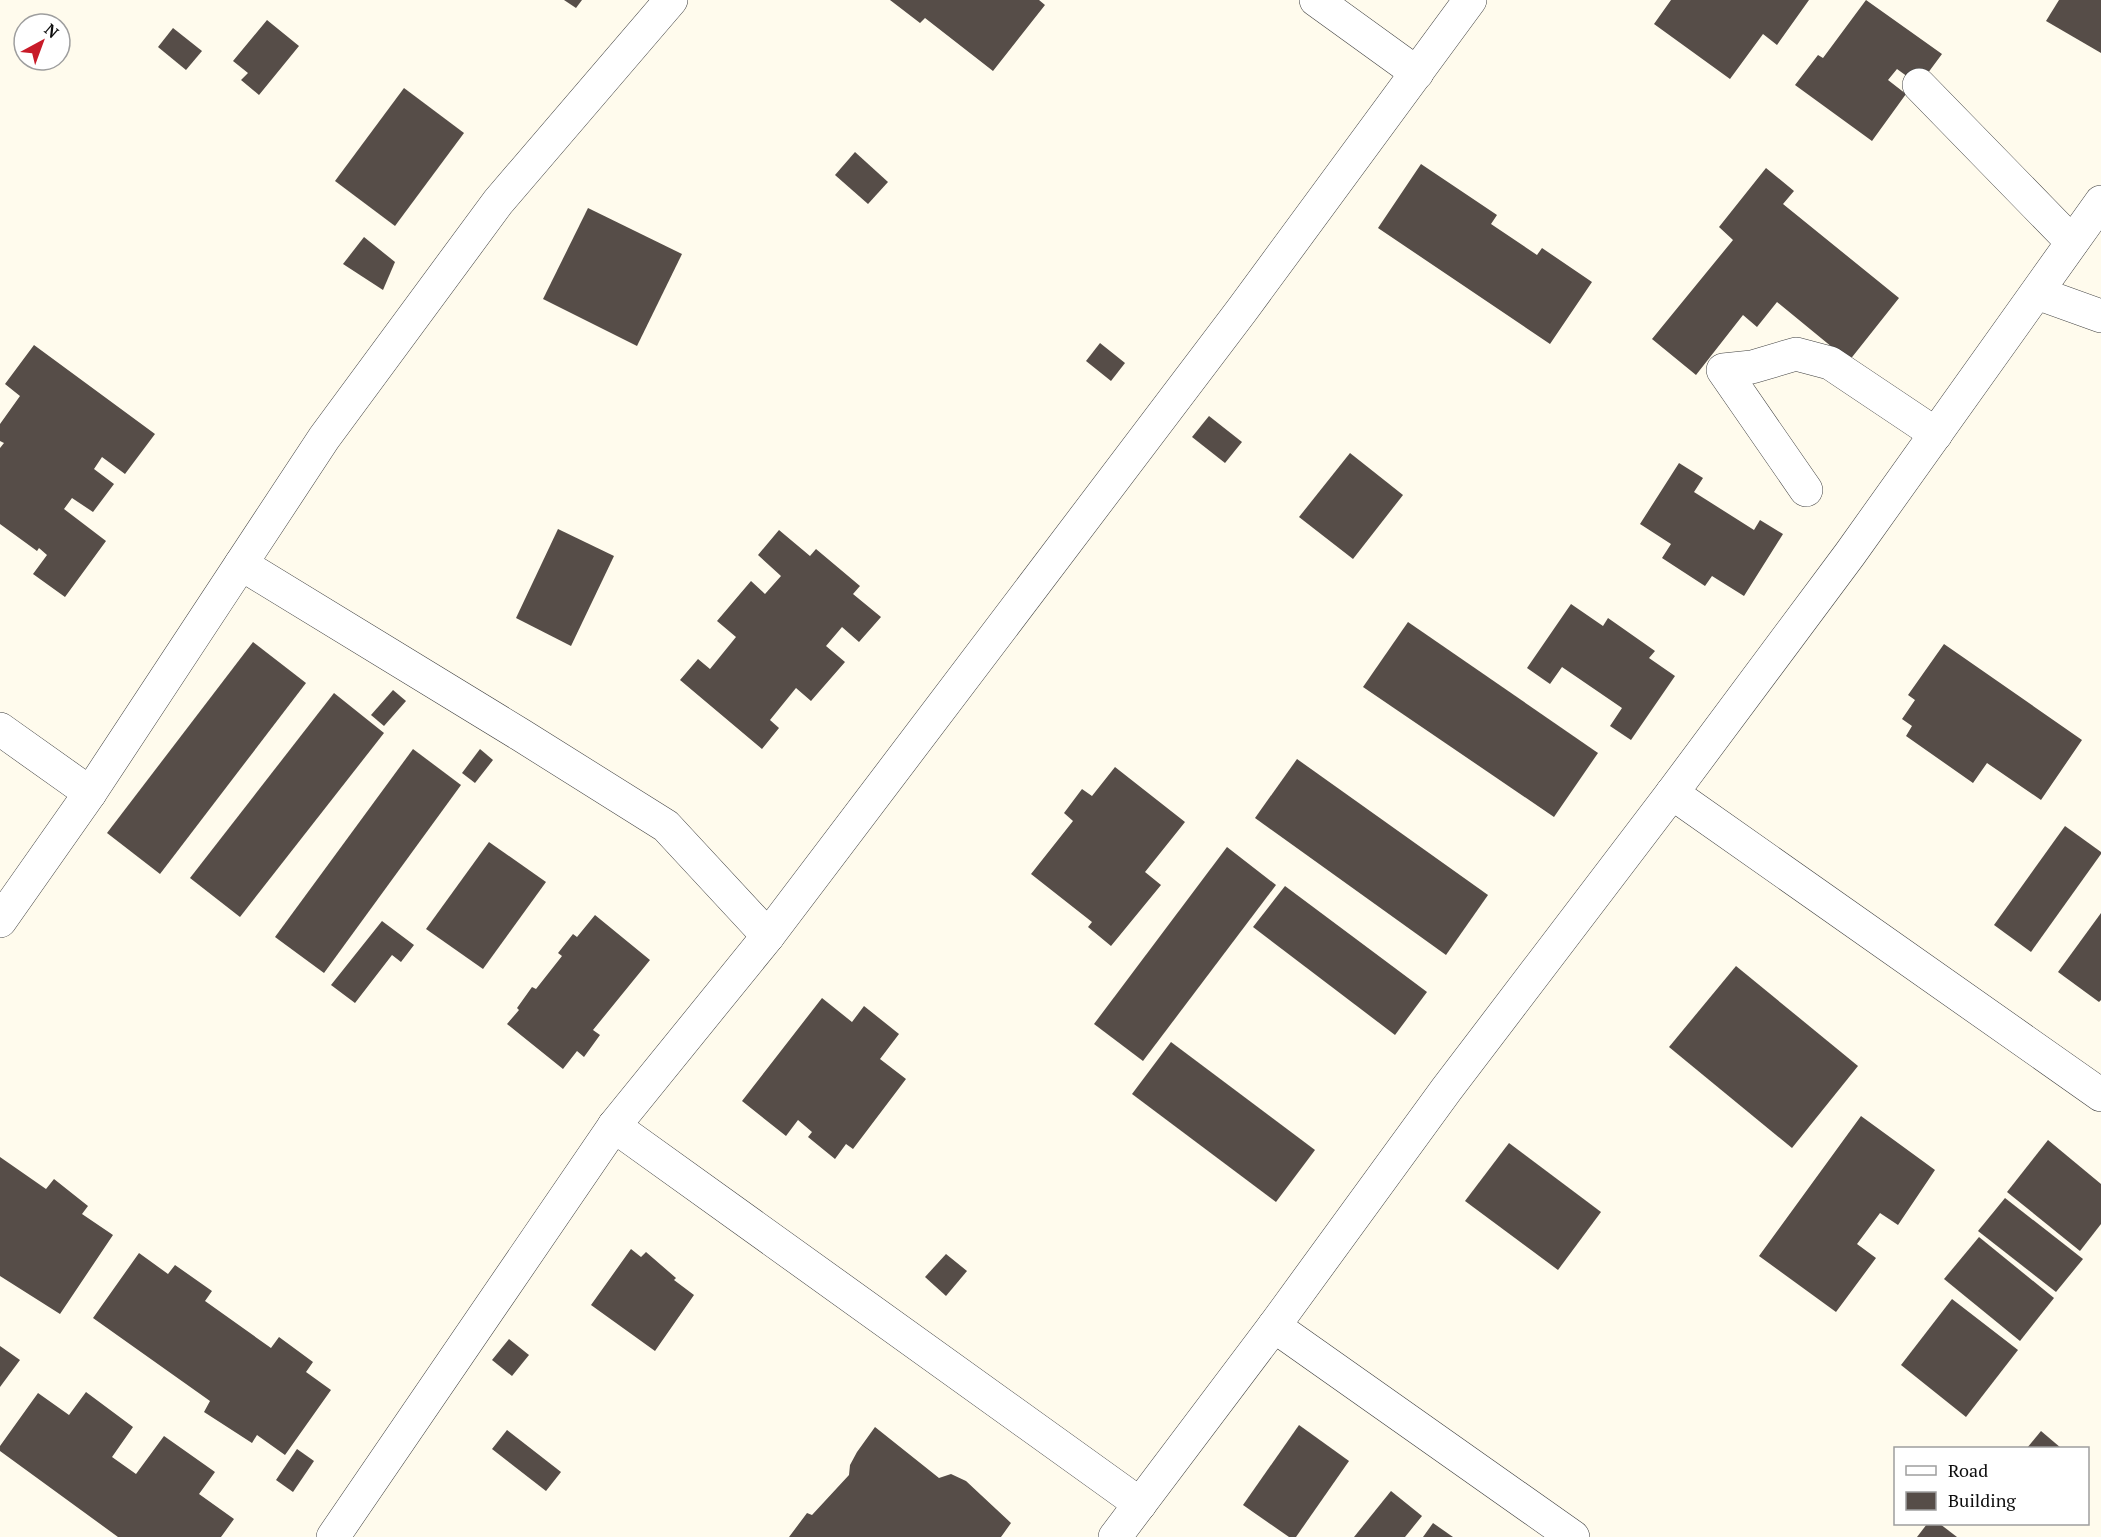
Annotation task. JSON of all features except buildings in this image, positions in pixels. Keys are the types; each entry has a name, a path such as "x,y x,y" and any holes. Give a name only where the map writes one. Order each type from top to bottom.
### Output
{"street":[{"path":"0,921 90,793 324,438 498,202 671,0"},
{"path":"1316,0 1417,73"},
{"path":"333,1537 614,1126 768,936 1242,310 1470,0"},
{"path":"1919,85 2072,242"},
{"path":"1115,1537 1274,1326 1446,1090 1843,564 2101,202"},
{"path":"2037,293 2101,316"},
{"path":"1806,490 1723,370 1752,367 1796,354 1830,363 1936,434"},
{"path":"241,564 666,826 768,936"},
{"path":"0,729 90,793"},
{"path":"1672,793 2101,1095"},
{"path":"614,1126 1140,1504"},
{"path":"1274,1326 1573,1537"}]}
